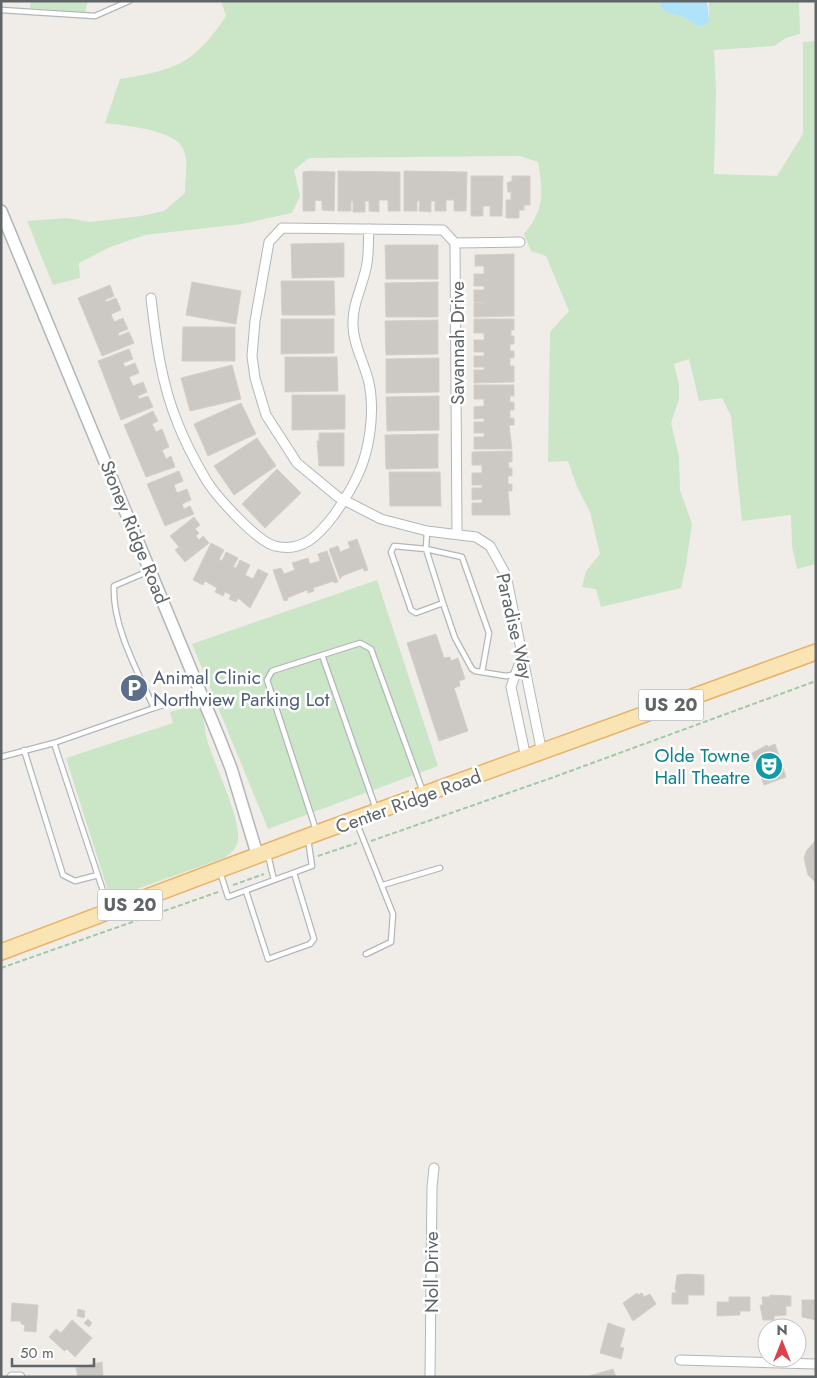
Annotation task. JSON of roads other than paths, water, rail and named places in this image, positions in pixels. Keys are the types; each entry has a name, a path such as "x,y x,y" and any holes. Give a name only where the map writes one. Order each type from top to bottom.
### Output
{"main road":[{"name":"Center Ridge Road","path":"1,952 312,835 816,652"}],"street":[{"name":"Stoney Ridge Road","path":"1,211 231,768 263,855"},
{"name":"Paradise Way","path":"369,229 282,228 269,242 252,348 255,378 266,415 297,463 344,500 381,519 427,531 476,537 490,546 506,575 542,752"},
{"path":"151,298 160,370 178,424 206,479 248,528 274,546 295,547 310,542 322,530 344,500 364,457 371,414 369,384 353,328 355,304 367,263 369,229 443,230 455,243 520,242"},
{"name":"Savannah Drive","path":"455,243 457,534"},
{"path":"522,656 512,686 526,758"},
{"name":"Noll Drive","path":"430,1377 432,1187 434,1168"},
{"path":"680,1360 816,1364"},
{"path":"12,1377 20,1377"}],"lane":[{"path":"1,10 95,16 129,1"},
{"path":"427,531 426,549 443,603 457,643 472,668 482,672 506,676 526,672"},
{"path":"443,603 416,612 411,610 391,552 394,546 455,554 464,561 489,633 482,672"},
{"path":"150,571 114,586 113,598 127,647 154,708"},
{"path":"219,871 228,897 312,866 312,835 268,680 272,671 360,643 371,649 424,795"},
{"path":"322,655 377,812"},
{"path":"1,757 54,743 200,693"},
{"path":"54,743 110,912"},
{"path":"24,750 63,875 75,880 98,875"},
{"path":"356,820 367,842 394,914 391,942 366,954"},
{"path":"263,855 274,880"},
{"path":"383,886 440,868"},
{"path":"246,891 268,959 310,944 314,939 294,873"}],"water":[{"path":"659,1 706,1 709,22 699,27 681,16 666,12"}],"place":[{"name":"Animal Clinic Northview Parking Lot","path":"134,688"},
{"name":"Olde Towne Hall Theatre","path":"769,766"}]}
